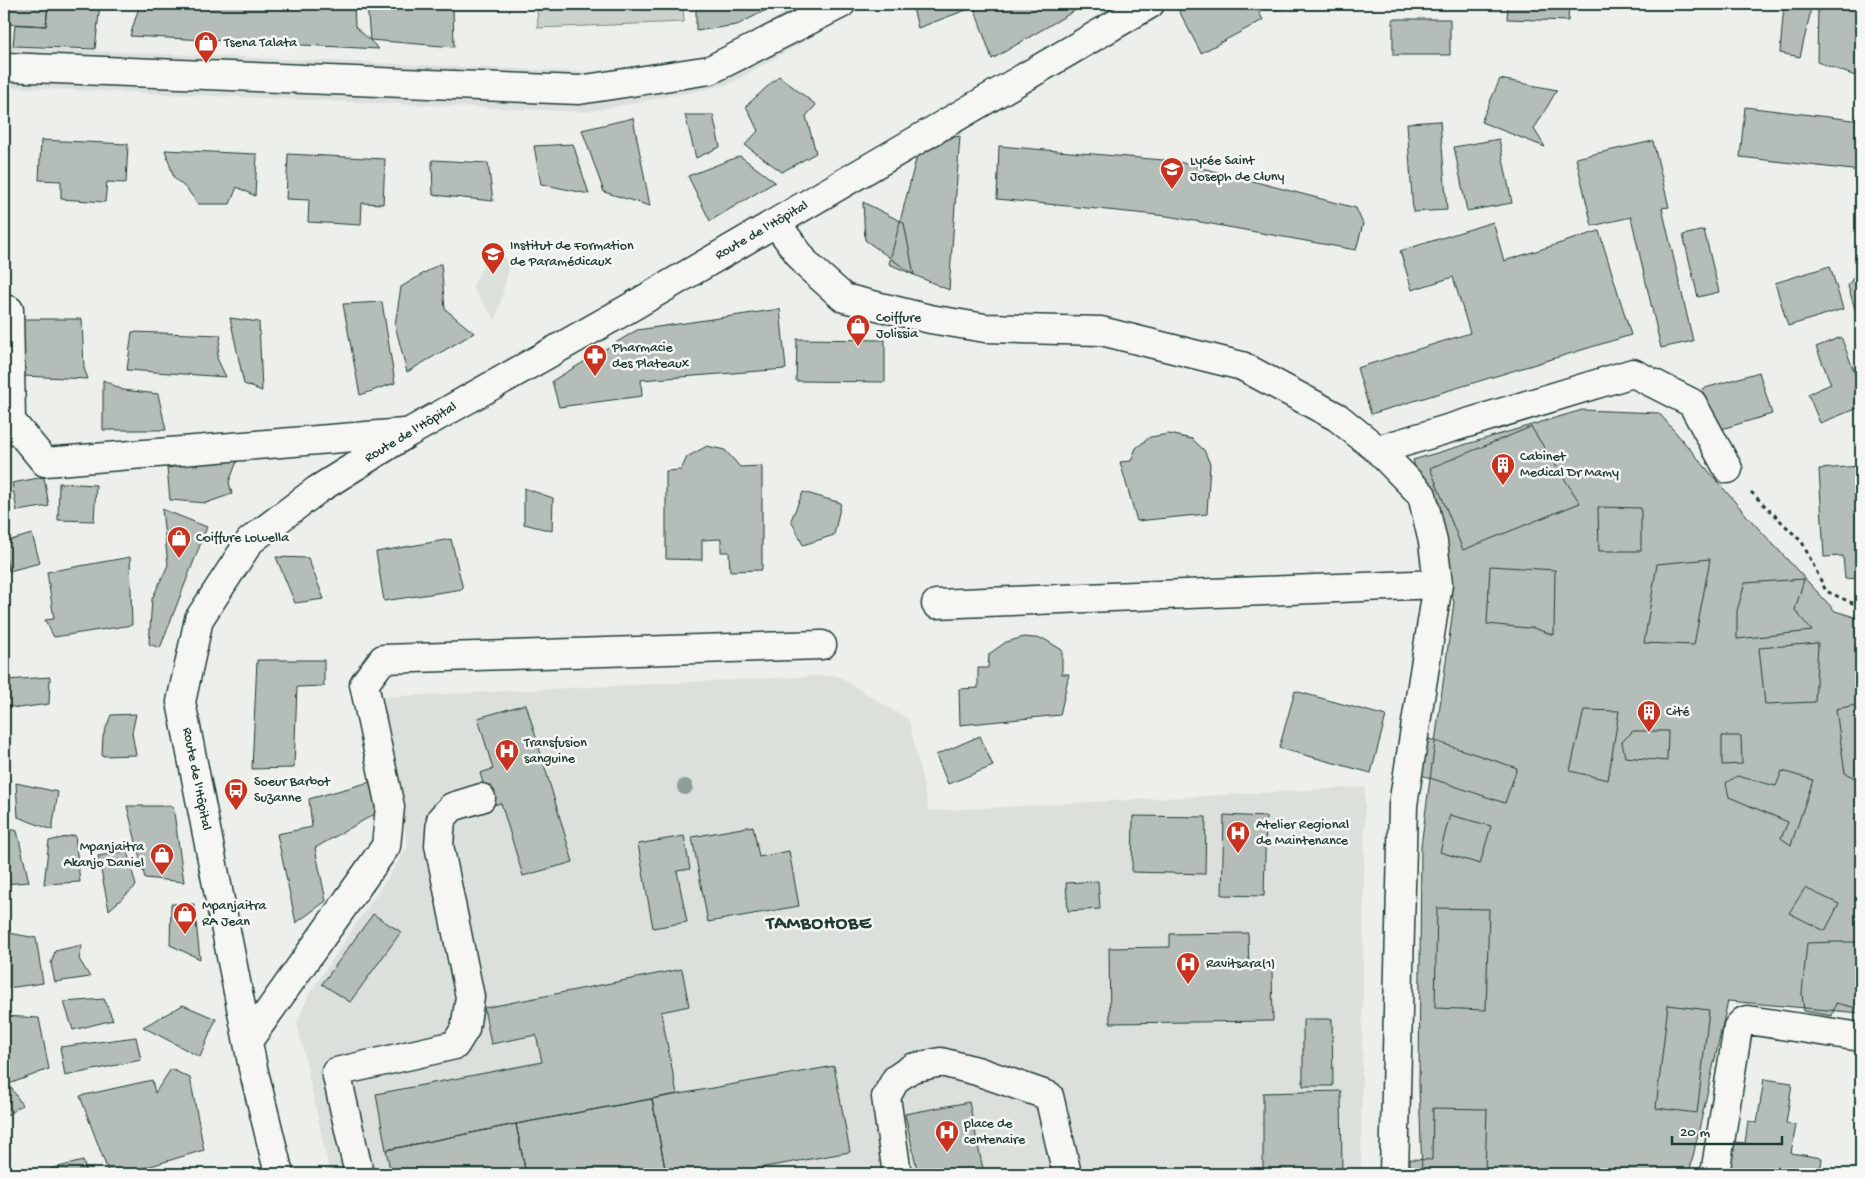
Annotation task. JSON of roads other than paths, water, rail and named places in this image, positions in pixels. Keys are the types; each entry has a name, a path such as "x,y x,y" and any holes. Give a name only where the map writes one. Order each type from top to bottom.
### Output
{"street":[{"path":"4,67 579,90 710,70 841,4"},
{"name":"Route de l'Hôpital","path":"279,1174 253,1068 181,702 200,619 250,541 317,490 408,433 626,310 1150,4"},
{"path":"776,223 807,266 844,298 930,319 985,328 1101,331 1242,366 1338,417 1378,450 1422,496 1433,542 1438,584 1403,804 1394,1174"},
{"path":"9,310 11,421 45,462 408,433"},
{"path":"1378,450 1633,373 1692,404 1728,469"},
{"path":"936,604 1438,584"},
{"path":"248,1041 386,846 390,807 364,684 383,659 822,645"},
{"path":"359,1174 336,1072 455,1045 465,1029 470,997 439,845 441,819 452,807 481,798"},
{"path":"1715,1174 1738,1027 1744,1021 1748,1020 1861,1038"},
{"path":"896,1174 886,1097 896,1079 912,1068 941,1062 977,1070 1050,1096 1067,1174"}],"place":[{"name":"Tsena Talata","path":"206,64"},
{"name":"Lycée Saint Joseph de Cluny","path":"1172,190"},
{"name":"Institut de Formation de Paramédicaux","path":"493,275"},
{"name":"Coiffure Jolissia","path":"858,347"},
{"name":"Pharmacie des Plateaux","path":"595,377"},
{"name":"Cabinet Medical Dr Mamy","path":"1503,486"},
{"name":"Coiffure Lowella","path":"179,559"},
{"name":"Cité","path":"1649,733"},
{"name":"Transfusion sanguine","path":"507,772"},
{"name":"Soeur Barbot Suzanne","path":"236,811"},
{"name":"Atelier Regional de Maintenance","path":"1238,854"},
{"name":"Mpanjaitra Akanjo Daniel","path":"162,876"},
{"name":"Mpanjaitra RA Jean","path":"185,935"},
{"name":"Ravitsara(1)","path":"1188,985"},
{"name":"place de centenaire","path":"947,1153"}],"district":[{"name":"TAMBOHOBE","path":"819,924"}]}
